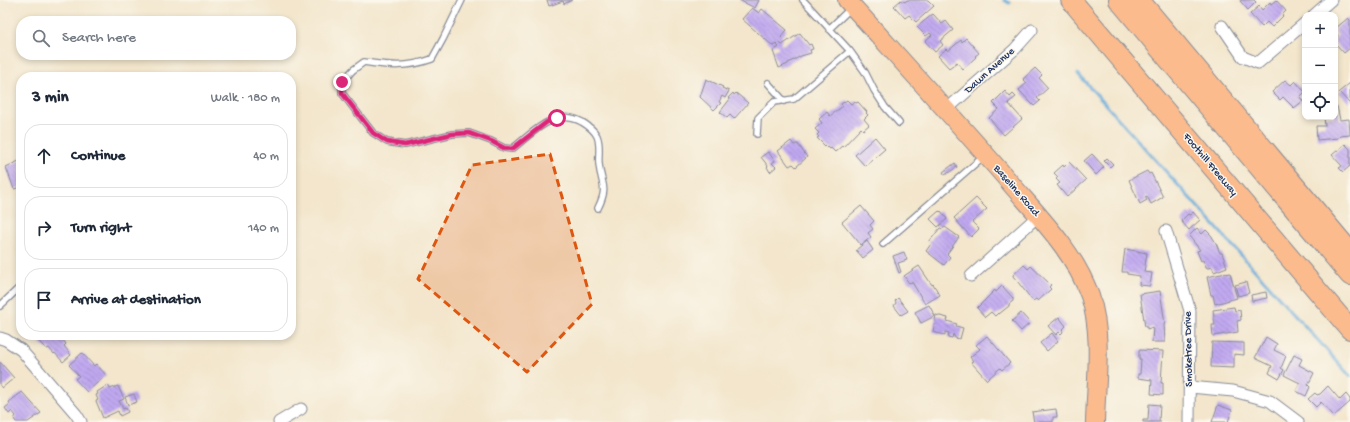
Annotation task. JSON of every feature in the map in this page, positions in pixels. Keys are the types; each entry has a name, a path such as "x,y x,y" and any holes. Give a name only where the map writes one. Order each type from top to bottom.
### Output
{"highway":[{"name":"Foothill Freeway","path":"1071,0 1350,329"},
{"path":"1086,0 1350,313"},
{"path":"1119,0 1350,274"},
{"path":"1139,0 1350,252"}],"main road":[{"name":"Baseline Road","path":"850,3 1038,216 1066,251 1079,271 1090,296 1096,324 1097,349 1095,422"}],"street":[{"path":"1317,12 1331,0"},
{"path":"1222,26 1243,57 1258,63 1302,26"},
{"name":"Dawn Avenue","path":"946,110 1015,49 1032,30"},
{"path":"971,276 1038,216"},
{"name":"Smoketree Drive","path":"1166,231 1190,311 1190,387 1188,422"},
{"path":"0,338 6,340 21,350 76,414 81,422"},
{"path":"1190,387 1233,391 1270,401 1298,422"},
{"path":"279,422 301,409"}],"lane":[{"path":"462,0 432,59 418,64 393,66 364,62 353,70 342,82 342,93 373,133 387,142 405,145 452,134 469,133 491,141 504,148 512,149 547,122 557,118 570,117 578,120 588,125 597,136 599,144 599,172 603,181 604,191 603,198 598,208"},
{"path":"803,0 850,51 865,72 885,107 899,123"},
{"path":"829,29 850,3"},
{"path":"757,134 758,118 774,102 794,99 850,51"},
{"path":"768,83 784,101"},
{"path":"883,244 985,155"},
{"path":"0,306 16,291"}],"highlighted area":[{"path":"550,154 592,304 527,372 418,279 472,165"}],"building":[{"path":"547,0 572,0 564,4 563,1 549,6"},
{"path":"739,0 759,0 755,8"},
{"path":"901,0 905,2 907,0 928,0 934,6 916,22 909,15 905,18 894,6"},
{"path":"1254,0 1256,2 1248,10 1240,1"},
{"path":"1276,0 1286,11 1272,27 1267,22 1262,27 1250,14 1259,6 1262,10 1270,2 1271,4"},
{"path":"752,8 759,13 762,9 787,30 781,37 783,39 780,43 782,45 800,33 809,45 811,44 813,49 810,50 811,53 801,56 779,68 773,51 779,47 776,44 773,46 742,19"},
{"path":"933,14 942,24 946,21 953,30 940,41 943,45 935,52 925,41 932,35 930,33 926,36 917,27"},
{"path":"1348,18 1350,20 1350,48 1344,53 1338,46 1338,26"},
{"path":"966,38 979,53 963,69 957,62 949,68 938,56 946,49 948,51 961,40 962,42"},
{"path":"1035,68 1042,75 1039,78 1048,88 1037,98 1040,101 1034,106 1019,90 1027,83 1023,79"},
{"path":"706,79 729,91 725,98 722,96 719,102 721,103 714,110 700,97"},
{"path":"1285,80 1291,85 1295,81 1302,89 1302,95 1300,97 1302,102 1294,108 1283,97 1280,100 1272,92"},
{"path":"1350,83 1350,104 1339,92"},
{"path":"1005,91 1010,97 1013,94 1016,97 1008,103 1022,119 1004,135 989,118 999,109 993,103"},
{"path":"733,93 734,95 736,93 748,103 734,119 730,115 727,118 720,112 730,99 728,98"},
{"path":"847,100 851,104 855,101 856,103 858,102 867,112 866,113 868,115 864,119 869,125 863,130 861,128 843,147 842,146 835,152 831,148 827,148 817,138 819,137 817,135 819,133 815,129 822,123 819,119 827,112 830,116 843,106 841,104"},
{"path":"1338,111 1340,120 1349,119 1350,135 1317,140 1316,126 1325,126 1324,120 1338,120"},
{"path":"875,137 885,149 865,166 855,155"},
{"path":"791,141 794,145 798,144 807,157 796,167 793,164 789,166 778,151"},
{"path":"1345,144 1350,149 1350,166 1343,172 1339,168 1342,166 1332,155"},
{"path":"768,152 775,161 772,163 776,167 770,172 767,167 768,166 761,157"},
{"path":"1092,154 1104,167 1096,175 1084,161"},
{"path":"1107,158 1113,164 1110,167 1104,161"},
{"path":"16,162 16,188 14,189 6,167"},
{"path":"1069,162 1086,180 1067,197 1057,185 1060,183 1056,179 1058,177 1054,173"},
{"path":"955,163 957,167 945,175 943,172"},
{"path":"1147,171 1149,174 1151,173 1163,197 1151,204 1147,196 1145,197 1147,200 1140,204 1129,180"},
{"path":"976,198 987,209 972,222 979,229 971,237 954,218"},
{"path":"861,206 874,221 870,225 873,229 868,233 871,237 861,245 842,222"},
{"path":"941,211 947,219 938,227 930,219"},
{"path":"1193,212 1200,220 1189,230 1181,221 1188,214 1190,215"},
{"path":"945,227 959,237 947,254 950,257 944,265 926,251 931,244 929,242 940,228 942,229"},
{"path":"1197,228 1202,234 1206,230 1211,235 1220,253 1222,253 1227,267 1214,272 1212,267 1206,267 1203,260 1201,261 1197,251 1200,250 1189,236"},
{"path":"867,241 873,250 863,258 856,250"},
{"path":"1125,249 1147,253 1144,272 1152,273 1150,286 1139,285 1140,276 1122,272"},
{"path":"904,252 907,260 898,263 901,272 899,273 893,256"},
{"path":"1024,265 1028,269 1031,266 1051,285 1049,287 1051,289 1038,301 1036,299 1033,301 1013,276"},
{"path":"919,266 940,295 925,304 912,282 909,283 904,276"},
{"path":"1230,273 1237,298 1215,304 1213,295 1211,295 1207,277"},
{"path":"1246,282 1249,293 1238,296 1235,285"},
{"path":"1002,286 1013,298 1013,301 999,314 998,313 995,316 991,312 985,317 977,308 995,290 996,292"},
{"path":"1160,291 1165,324 1165,342 1152,342 1153,327 1147,329 1147,327 1145,327 1140,294"},
{"path":"1266,292 1267,298 1252,301 1251,295"},
{"path":"898,298 908,311 901,315 894,306 896,303 895,301"},
{"path":"929,305 935,316 921,323 915,312"},
{"path":"1234,307 1235,311 1240,310 1241,320 1237,321 1238,332 1213,336 1212,325 1215,325 1213,310"},
{"path":"1021,313 1030,323 1021,331 1012,321"},
{"path":"936,315 948,318 947,321 957,324 956,326 963,328 960,339 955,338 953,334 952,338 948,337 949,333 945,332 945,335 933,332"},
{"path":"1059,317 1066,326 1062,330 1063,332 1061,334 1059,332 1056,335 1048,326"},
{"path":"1052,333 1058,341 1047,351 1040,343"},
{"path":"987,336 1010,363 1002,370 1000,368 987,380 971,362 973,361 970,357 980,349 976,345"},
{"path":"1266,337 1277,344 1274,350 1286,356 1281,368 1284,370 1279,379 1269,373 1272,366 1255,358"},
{"path":"38,340 63,340 66,344 64,346 71,355 63,362 49,348 47,349"},
{"path":"1212,342 1244,343 1244,355 1234,354 1234,368 1211,367"},
{"path":"1139,350 1163,351 1161,383 1163,383 1163,395 1151,394 1152,380 1138,378 1138,374 1140,374 1141,359 1139,359"},
{"path":"82,353 94,366 96,364 106,375 87,392 75,379 79,376 69,365"},
{"path":"1294,355 1302,359 1299,365 1314,373 1308,385 1310,387 1306,396 1296,391 1300,383 1284,375"},
{"path":"0,362 14,378 2,388 0,386"},
{"path":"108,385 110,389 118,386 124,399 119,401 123,409 126,408 128,412 120,416 118,411 103,418 96,401 98,400 96,395 98,394 97,392"},
{"path":"1328,386 1340,400 1346,394 1350,399 1350,402 1334,416 1321,402 1316,407 1308,399 1315,393 1317,395 1320,394"},
{"path":"22,392 41,413 28,422 16,422 14,419 16,416 12,411 9,414 5,408 10,404 9,402"},
{"path":"134,394 137,402 128,405 125,397"},
{"path":"1149,404 1160,405 1159,421 1161,422 1143,422 1143,420 1148,420"},
{"path":"1218,405 1232,410 1228,422 1212,422"},
{"path":"1056,409 1057,417 1053,417 1053,422 1034,422 1032,412"}],"waterway":[{"path":"1004,0 1009,3"},
{"path":"1078,74 1350,376"}],"route":[{"path":"342,82 342,93 373,133 387,142 405,145 452,134 469,133 491,141 504,148 512,149 547,122 557,118"}]}
